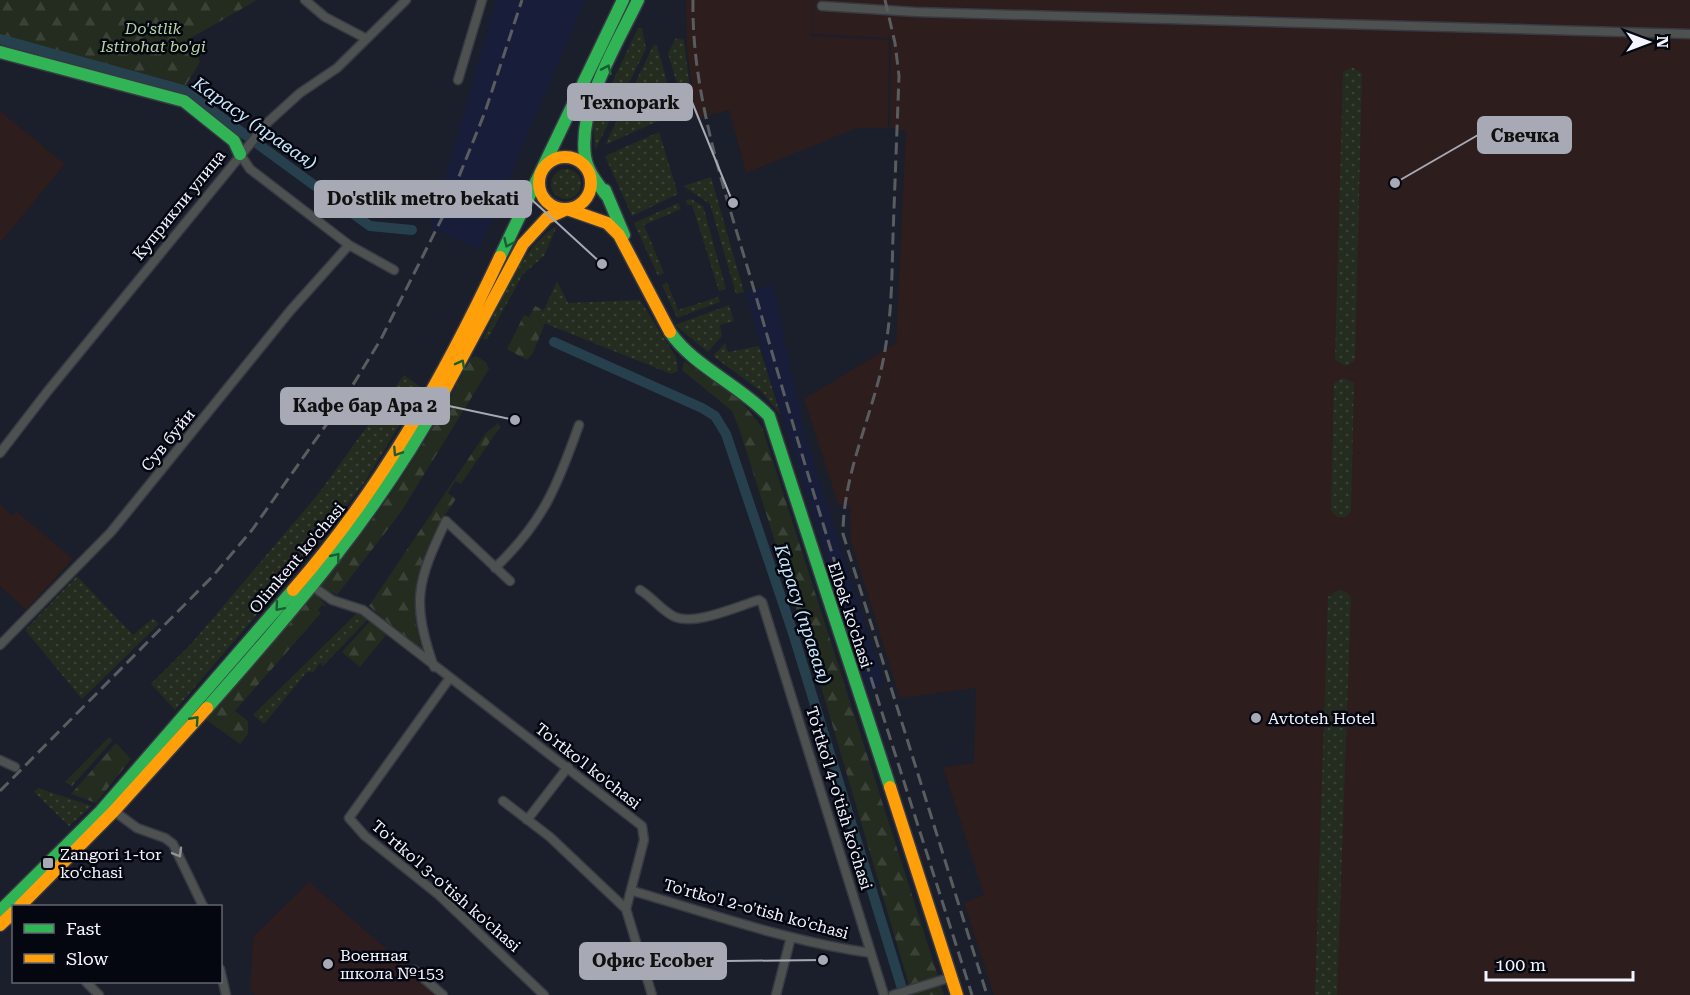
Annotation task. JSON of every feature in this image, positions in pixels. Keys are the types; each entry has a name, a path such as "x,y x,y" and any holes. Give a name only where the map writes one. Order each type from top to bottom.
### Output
{"main road":[{"path":"542,171 551,161 569,157 581,162 590,172 592,185 588,197 579,206 567,209 556,207 543,197 539,186 542,171 622,0"},
{"name":"Elbek ko'chasi","path":"608,196 590,172 584,150 586,123 638,0"},
{"path":"0,51 116,84 184,100 243,150"},
{"name":"Elbek ko'chasi","path":"586,123 591,156 647,288"},
{"name":"Olimkent ko'chasi","path":"16,905 101,811 355,515 437,385 542,171"},
{"name":"Olimkent ko'chasi","path":"16,905 114,811 312,586 364,521 421,434 523,244 547,218 567,209"},
{"name":"Elbek ko'chasi","path":"567,209 593,216 614,228 668,331 679,345 752,398 769,416 957,995"},
{"name":"Olimkent ko'chasi","path":"0,925 12,910"}],"street":[{"path":"305,0 325,17 365,38"},
{"name":"Куприкли улица","path":"0,453 243,150 292,100 337,68 406,0"},
{"path":"458,80 482,0"},
{"path":"822,6 916,12 1690,34"},
{"path":"243,150 250,169 350,245 394,270"},
{"name":"Сув буйи","path":"0,645 111,532 290,310 350,245"},
{"path":"495,568 524,541 545,509 579,425"},
{"path":"434,667 422,631 419,588 426,564 446,521 510,581"},
{"name":"To'rtko'l ko'chasi","path":"312,586 332,600 363,610 449,679 568,767 644,831 633,891 626,909"},
{"name":"To'rtko'l 4-o'tish ko'chasi","path":"640,590 670,615 681,620 695,620 759,600 762,602 884,995"},
{"name":"To'rtko'l 3-o'tish ko'chasi","path":"449,679 349,818 365,836 441,896 544,995"},
{"path":"0,760 15,767"},
{"path":"527,820 568,767"},
{"path":"503,801 550,837 626,909 652,995"},
{"path":"114,811 137,828 165,838 173,844 203,905"},
{"name":"To'rtko'l 2-o'tish ko'chasi","path":"633,891 791,937 871,953"},
{"path":"776,995 791,937"},
{"path":"414,970 443,995"},
{"path":"896,994 951,977"},
{"path":"222,978 226,995"}],"shaded area":[{"path":"496,0 585,0 479,249 431,228"},
{"path":"686,0 811,0 811,36 889,40 888,128 857,128 746,173 729,110 696,119 687,49"},
{"path":"812,0 1690,0 1690,995 994,995 964,903 984,895 943,767 974,763 976,688 900,698 851,541 850,506 838,504 804,399 896,343 906,131 890,128 891,38 812,34"},
{"path":"0,111 65,164 0,243"},
{"path":"773,285 805,435 884,684 868,690 773,388 746,292"},
{"path":"0,504 12,516 16,511 73,559 26,610 0,586"},
{"name":"Военная школа №153","path":"309,882 439,995 255,995 250,991 253,937"}],"green space":[{"name":"Do'stlik Istirohat bo'gi","path":"0,0 257,0 191,38 200,62 186,85 0,35"},
{"path":"638,28 642,28 646,49 595,150 593,123"},
{"path":"676,38 684,40 693,115 687,118 668,53"},
{"path":"654,44 657,46 676,113 605,145"},
{"path":"1352,67 1362,73 1355,361 1345,366 1335,360 1343,72"},
{"path":"659,132 678,194 632,216 605,156"},
{"path":"566,169 577,173 581,184 577,195 566,199 555,195 551,184 555,173"},
{"path":"711,177 744,292 736,294 710,204 683,186"},
{"path":"691,199 703,206 726,289 719,291 692,205 687,205 686,200"},
{"path":"678,203 681,209 644,225 664,273 658,276 634,223"},
{"path":"557,226 544,256 523,274 487,340 483,338 513,276 533,247"},
{"path":"557,281 568,303 640,300 676,357 678,371 671,374 539,321"},
{"path":"667,282 678,310 718,297 720,302 677,318 662,285"},
{"path":"729,305 734,321 720,325 722,336 708,352 675,325"},
{"path":"535,306 544,310 539,321 545,323 533,353 527,360 507,349 524,315 529,317"},
{"path":"725,343 728,352 759,346 781,416 762,392 713,356"},
{"path":"476,356 486,362 489,369 401,512 337,595 319,586 383,505 421,448 471,358"},
{"path":"684,361 740,400 762,427 944,995 912,995 815,666 815,657 802,627 740,431 732,411 682,370"},
{"path":"404,375 422,388 364,483 316,546 175,710 151,684 191,644 319,493"},
{"path":"1343,378 1354,383 1351,511 1347,516 1338,517 1331,510 1334,383"},
{"path":"498,423 500,427 461,484 455,481 448,493 456,499 426,553 416,592 415,612 423,653 369,606 485,434"},
{"path":"77,576 133,635 153,618 159,624 82,699 25,630"},
{"path":"1339,590 1351,597 1337,995 1315,995 1328,597"},
{"path":"315,593 327,607 322,605 318,610 321,613 235,711 248,721 248,734 240,744 205,719"},
{"path":"357,613 368,619 323,666 320,663 313,673 311,671 306,673 264,724 253,715"},
{"path":"370,621 386,635 360,667 342,652"},
{"path":"109,737 113,740 72,786 65,782"},
{"path":"116,743 131,759 96,803 71,794"},
{"path":"38,788 92,806 69,826 34,792"}],"waterway":[{"name":"Карасу (правая)","path":"0,39 184,90 370,226 412,230"},
{"name":"Карасу (правая)","path":"554,342 702,408 715,416 726,434 793,633 904,995"}],"railway":[{"path":"0,791 212,577 252,530 343,401 381,339 443,216 485,112 522,0"},
{"path":"693,0 694,39 699,79 706,119 727,198 837,570 972,995"},
{"path":"885,0 895,43 899,76 891,303 882,368 848,485 843,534 987,995"}],"traffic: fast":[{"path":"500,257 623,0"},
{"path":"607,196 593,177 586,162 584,137 587,117 601,76 638,0"},
{"path":"0,52 184,101 234,141 240,154"},
{"path":"605,190 624,235"},
{"path":"670,332 691,355 769,416 890,787"},
{"path":"207,708 334,558 391,479 442,395"},
{"path":"0,911 101,811 293,590"}],"traffic: slow":[{"path":"560,157 570,157 584,164 591,183 584,202 570,209 560,209 550,205 543,198 539,188 539,178 543,168 550,161 560,157"},
{"path":"442,395 523,244 547,218 567,209 607,223 619,235 670,332"},
{"path":"293,590 354,512 408,431 456,346 500,257"},
{"path":"21,905 114,811 207,708"},
{"path":"890,787 957,995"},
{"path":"0,925 12,914"}],"place":[{"name":"Свечка","path":"1395,183"},
{"name":"Texnopark","path":"733,203"},
{"name":"Do'stlik metro bekati","path":"602,264"},
{"name":"Кафе бар Ара 2","path":"515,420"},
{"name":"Avtoteh Hotel","path":"1256,718"},
{"name":"Zangori 1-tor ko‘chasi","path":"48,863"},
{"name":"Офис Ecober","path":"823,960"},
{"name":"Военная школа №153","path":"328,964"}]}
